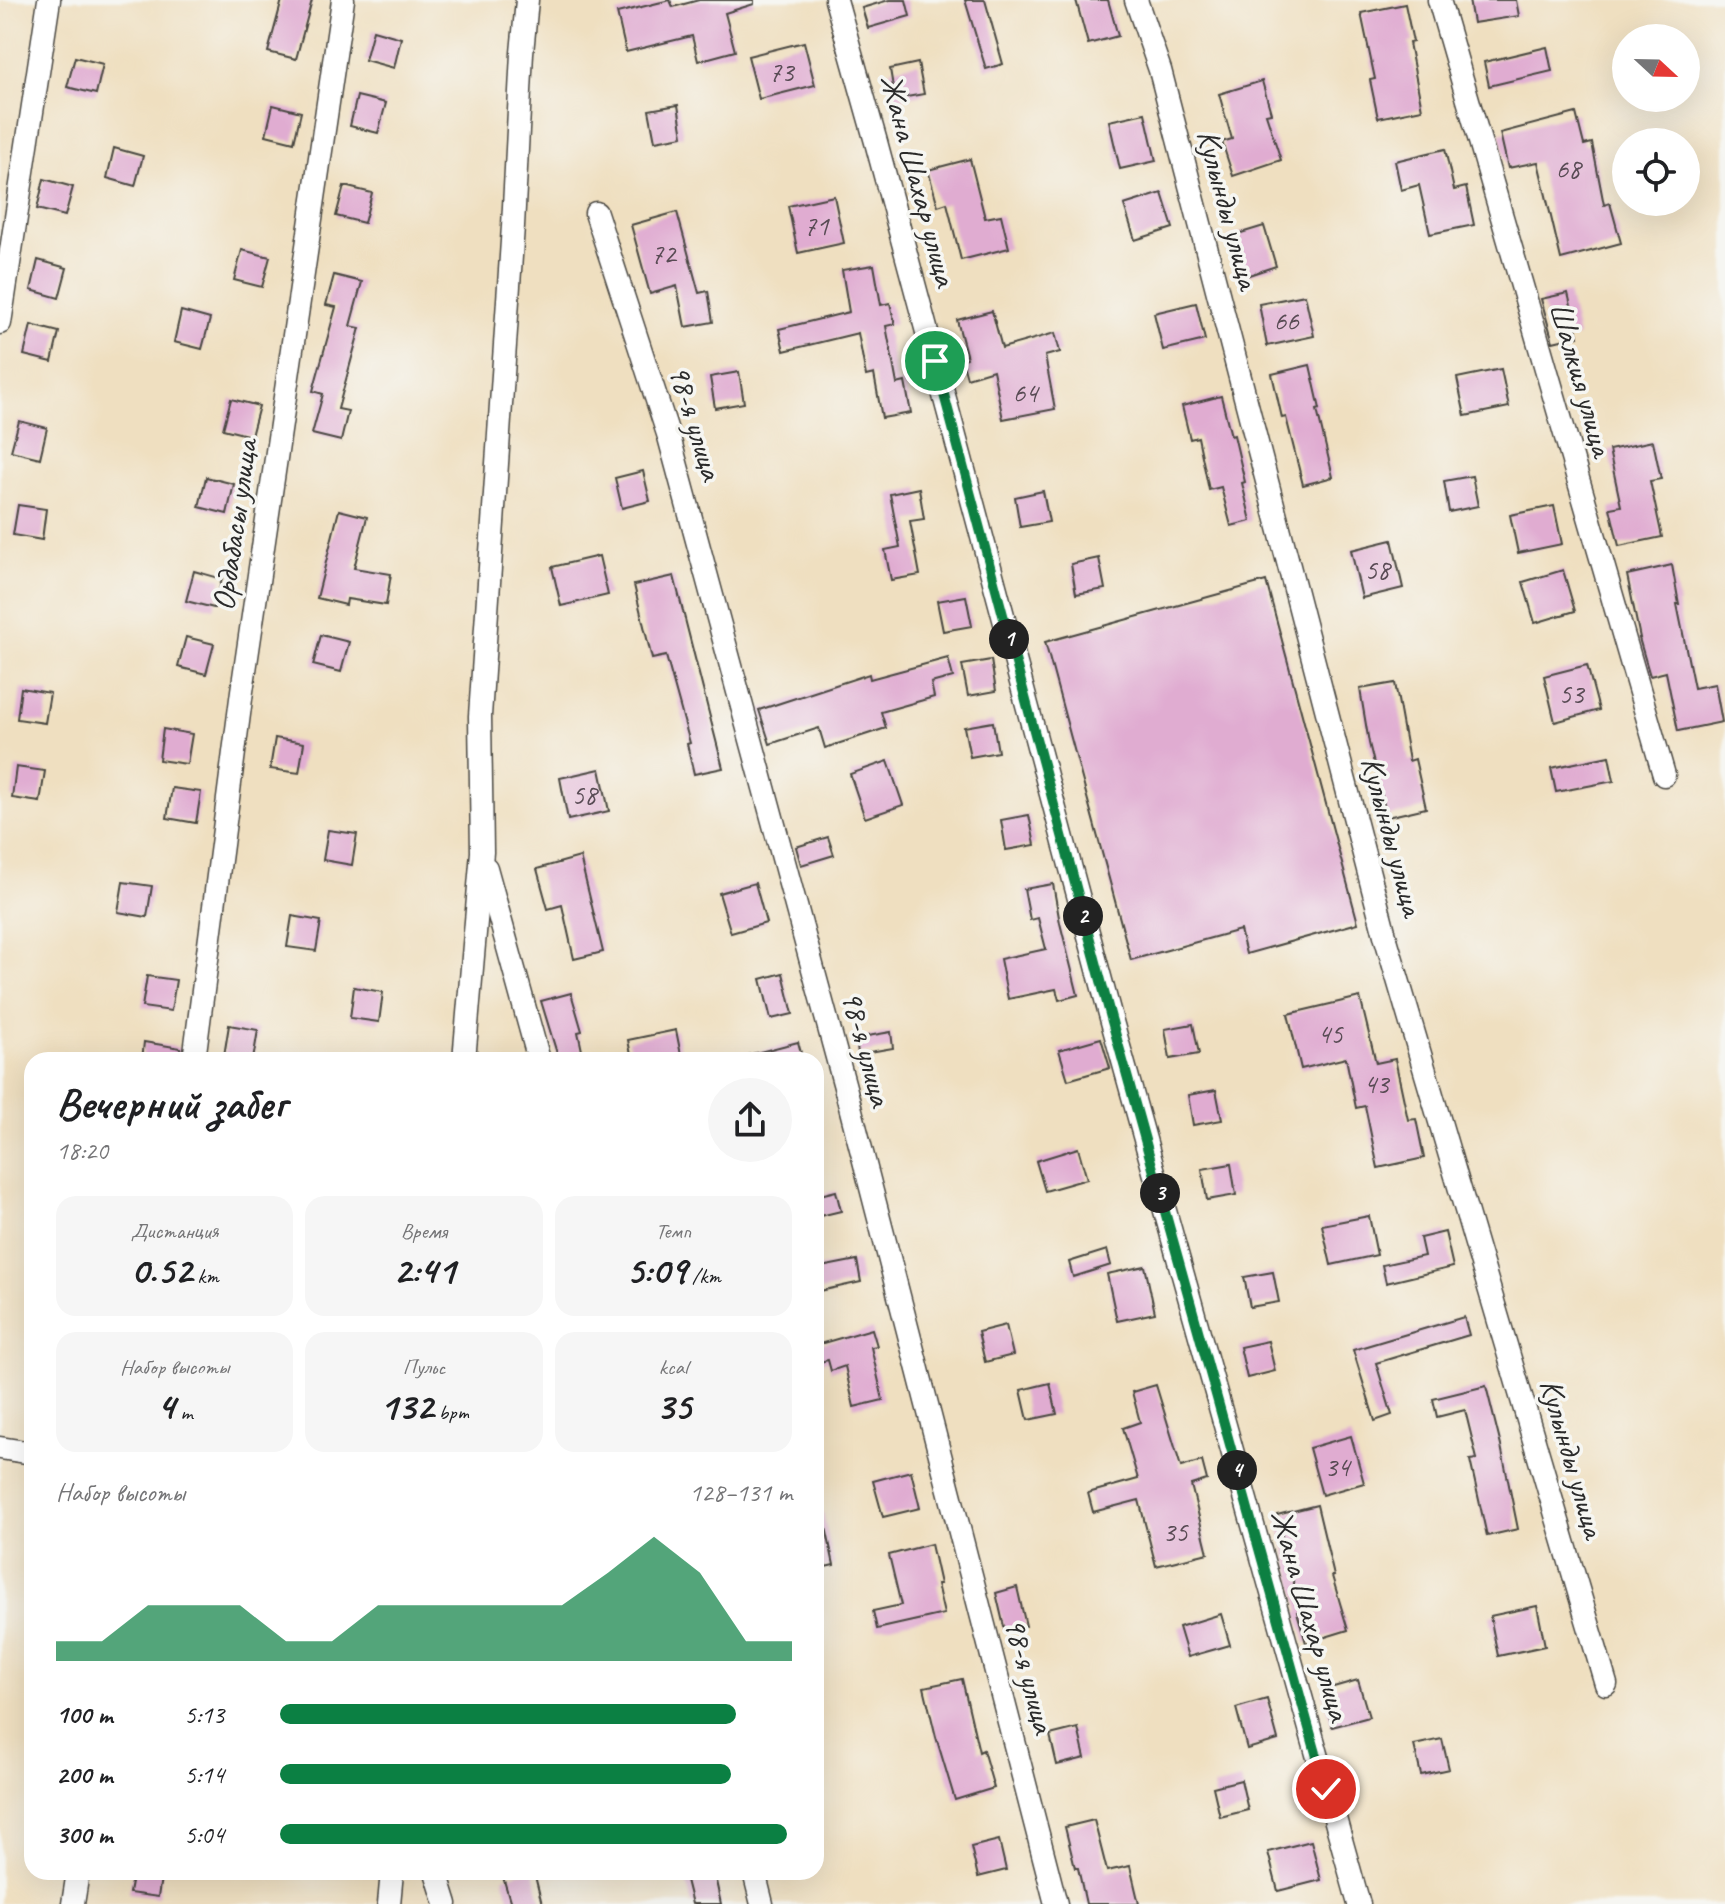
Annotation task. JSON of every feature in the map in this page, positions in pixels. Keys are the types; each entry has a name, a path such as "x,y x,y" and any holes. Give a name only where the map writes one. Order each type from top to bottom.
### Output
{"street":[{"path":"0,323 49,0"},
{"name":"Ордабасы улица","path":"195,1052 242,691 343,0"},
{"path":"465,1052 482,852 480,716 527,0"},
{"name":"Жана Шахар улица","path":"836,0 1111,1018 1359,1904"},
{"name":"Кулынды улица","path":"1136,0 1160,70 1386,939 1606,1684"},
{"name":"Шалкия улица","path":"1439,0 1664,775"},
{"name":"98-я улица","path":"596,213 673,452 845,1087 1056,1904"},
{"path":"482,852 537,1052"},
{"path":"0,1448 24,1452"},
{"path":"73,1904 77,1880"},
{"path":"389,1904 391,1880"},
{"path":"438,1880 446,1904"},
{"path":"756,1880 762,1904"}],"building":[{"path":"282,0 312,0 296,59 268,52"},
{"path":"670,0 673,7 699,0 754,0 754,4 725,13 735,51 698,61 692,36 626,52 617,13"},
{"path":"889,0 906,0 910,16 868,28 862,8"},
{"path":"965,0 985,0 1003,64 986,69"},
{"path":"1076,0 1108,0 1118,36 1088,44"},
{"path":"1469,0 1516,0 1519,16 1473,23"},
{"path":"1405,4 1422,109 1378,118 1370,80 1375,79 1361,13"},
{"path":"373,30 401,38 394,68 365,60"},
{"path":"804,42 815,85 759,99 748,56"},
{"path":"1547,47 1552,71 1489,86 1484,62"},
{"path":"75,57 103,64 96,94 67,87"},
{"path":"918,63 924,94 895,99 890,69"},
{"path":"1262,81 1271,113 1266,114 1281,160 1233,176 1222,142 1232,139 1219,94"},
{"path":"357,96 386,103 378,133 350,126"},
{"path":"273,105 301,112 294,142 266,135"},
{"path":"678,105 683,136 655,141 649,110"},
{"path":"1145,113 1156,161 1120,169 1109,121"},
{"path":"1576,113 1584,145 1592,143 1604,205 1610,203 1621,243 1561,259 1538,162 1508,168 1500,133"},
{"path":"114,148 143,156 135,186 107,178"},
{"path":"1445,149 1454,190 1466,187 1474,225 1430,234 1419,185 1401,190 1395,161"},
{"path":"970,159 985,218 1001,215 1009,248 961,260 947,203 938,206 928,170"},
{"path":"44,179 73,187 65,216 37,209"},
{"path":"344,186 372,193 364,223 336,216"},
{"path":"1162,193 1173,228 1135,240 1124,205"},
{"path":"834,196 844,243 798,253 788,206"},
{"path":"677,212 699,293 708,291 713,322 685,327 677,286 650,294 631,225"},
{"path":"1264,226 1276,266 1240,278 1228,237"},
{"path":"242,250 270,257 262,287 234,280"},
{"path":"38,260 67,268 59,298 31,290"},
{"path":"874,265 881,305 890,303 895,324 886,326 897,384 905,382 911,413 882,418 874,374 866,376 858,333 784,351 779,329 849,312 842,270"},
{"path":"334,275 362,282 350,326 360,328 338,409 348,411 341,441 312,434 323,394 313,391 336,307 326,305"},
{"path":"1568,293 1578,336 1553,342 1541,299"},
{"path":"1305,295 1314,336 1267,346 1259,304"},
{"path":"1196,303 1205,340 1163,350 1154,313"},
{"path":"181,311 210,319 202,349 174,342"},
{"path":"992,311 1002,348 1055,333 1060,352 1045,356 1055,409 1003,419 993,370 967,378 962,360 967,358 957,320"},
{"path":"31,325 59,332 52,362 24,355"},
{"path":"1310,365 1333,477 1303,485 1272,374"},
{"path":"1501,369 1509,407 1465,416 1457,378"},
{"path":"739,372 744,403 715,408 710,377"},
{"path":"1221,396 1231,436 1234,435 1251,521 1231,526 1221,487 1209,490 1198,437 1190,439 1182,406"},
{"path":"231,399 259,406 251,436 223,429"},
{"path":"19,421 47,428 40,458 11,451"},
{"path":"1653,441 1661,479 1650,481 1662,537 1619,546 1610,508 1621,506 1609,450"},
{"path":"643,471 650,501 622,508 615,478"},
{"path":"1472,476 1478,506 1449,512 1444,481"},
{"path":"206,477 234,484 227,514 199,507"},
{"path":"919,488 924,519 910,521 920,575 891,580 885,550 900,547 890,494"},
{"path":"1043,491 1049,522 1020,527 1015,497"},
{"path":"18,505 46,509 42,540 13,535"},
{"path":"1554,506 1562,544 1518,553 1510,515"},
{"path":"339,510 367,517 354,568 391,574 386,605 347,599 346,605 317,598"},
{"path":"1392,540 1403,588 1362,598 1351,550"},
{"path":"599,556 608,595 561,606 552,567"},
{"path":"1099,558 1105,589 1076,594 1071,564"},
{"path":"1672,565 1694,688 1715,684 1722,722 1678,731 1666,672 1650,676 1627,575"},
{"path":"1563,570 1575,611 1535,623 1523,582"},
{"path":"194,571 222,579 214,608 186,601"},
{"path":"674,576 723,768 694,774 687,744 690,743 666,656 652,659 634,585"},
{"path":"1266,581 1358,923 1246,954 1240,930 1131,960 1045,642"},
{"path":"966,596 972,626 943,631 937,601"},
{"path":"321,635 349,642 341,672 313,665"},
{"path":"186,637 214,644 206,674 178,667"},
{"path":"948,658 953,677 931,683 934,697 881,712 886,728 825,748 819,728 770,744 759,710 869,674 870,679"},
{"path":"991,660 996,691 968,696 962,665"},
{"path":"1587,665 1599,710 1555,722 1544,676"},
{"path":"1395,683 1409,761 1415,759 1426,808 1387,817 1360,689"},
{"path":"21,688 50,693 45,723 17,719"},
{"path":"993,722 998,752 970,757 964,727"},
{"path":"163,729 192,734 187,764 159,760"},
{"path":"275,738 304,743 299,773 270,769"},
{"path":"1609,756 1614,781 1556,792 1551,768"},
{"path":"888,761 903,805 865,818 850,774"},
{"path":"16,767 45,771 40,802 12,798"},
{"path":"600,769 609,811 568,820 560,778"},
{"path":"172,788 201,792 196,823 167,818"},
{"path":"1029,815 1035,845 1006,850 1001,820"},
{"path":"328,830 357,834 352,865 323,860"},
{"path":"828,837 834,855 801,865 796,847"},
{"path":"580,857 603,952 574,959 562,905 548,909 537,869"},
{"path":"123,882 152,886 147,917 118,912"},
{"path":"755,883 766,923 731,933 719,893"},
{"path":"1053,884 1078,995 1059,1000 1056,989 1008,999 1000,959 1046,949 1038,918 1030,920 1024,889"},
{"path":"292,916 321,921 316,951 287,947"},
{"path":"783,973 793,1014 771,1019 761,979"},
{"path":"147,976 176,980 171,1011 142,1007"},
{"path":"354,987 383,992 379,1022 350,1018"},
{"path":"571,993 582,1031 578,1032 582,1052 557,1052 541,1001"},
{"path":"1360,997 1376,1063 1395,1059 1408,1120 1416,1119 1424,1158 1378,1168 1365,1106 1356,1108 1346,1058 1301,1069 1288,1014"},
{"path":"1193,1024 1199,1054 1170,1059 1165,1029"},
{"path":"229,1025 258,1030 254,1052 225,1052"},
{"path":"676,1030 680,1052 630,1052 628,1040"},
{"path":"891,1032 893,1048 858,1054 856,1038"},
{"path":"1101,1038 1110,1068 1068,1080 1059,1050"},
{"path":"144,1042 181,1048 181,1052 143,1052"},
{"path":"798,1042 801,1052 760,1052"},
{"path":"1216,1090 1222,1120 1193,1125 1188,1095"},
{"path":"1078,1148 1087,1179 1045,1191 1036,1161"},
{"path":"1231,1164 1236,1195 1207,1200 1202,1169"},
{"path":"836,1191 841,1211 824,1215 824,1194"},
{"path":"1369,1216 1377,1255 1331,1265 1322,1225"},
{"path":"1445,1232 1453,1267 1386,1283 1382,1265 1424,1256 1420,1238"},
{"path":"1107,1250 1111,1265 1073,1277 1069,1262"},
{"path":"857,1260 861,1282 824,1290 824,1266"},
{"path":"1145,1266 1155,1313 1117,1321 1107,1274"},
{"path":"1273,1272 1279,1302 1250,1307 1244,1277"},
{"path":"1464,1317 1469,1335 1376,1363 1392,1415 1375,1421 1353,1350"},
{"path":"1006,1325 1013,1355 985,1362 978,1332"},
{"path":"872,1329 877,1346 871,1347 883,1400 854,1407 845,1366 831,1371 828,1360 824,1361 824,1343"},
{"path":"1268,1341 1275,1371 1247,1378 1240,1347"},
{"path":"1050,1383 1057,1414 1028,1420 1021,1390"},
{"path":"1156,1385 1181,1467 1202,1461 1207,1480 1191,1485 1208,1553 1156,1566 1139,1500 1093,1512 1088,1493 1138,1479 1123,1428 1140,1422 1132,1392"},
{"path":"1486,1386 1518,1529 1487,1536 1470,1460 1477,1459 1465,1410 1437,1417 1433,1399"},
{"path":"1351,1436 1364,1483 1322,1495 1309,1448"},
{"path":"911,1471 920,1508 883,1517 873,1481"},
{"path":"1317,1505 1332,1576 1348,1630 1306,1643 1277,1515"},
{"path":"824,1518 834,1565 824,1567"},
{"path":"931,1544 944,1614 877,1629 873,1611 901,1605 889,1555"},
{"path":"1017,1587 1026,1626 1005,1631 996,1593"},
{"path":"1537,1606 1545,1646 1498,1656 1490,1616"},
{"path":"1221,1614 1230,1645 1188,1657 1179,1627"},
{"path":"962,1679 979,1752 983,1750 994,1788 955,1800 924,1687"},
{"path":"1358,1680 1369,1717 1332,1727 1323,1690"},
{"path":"1267,1699 1278,1740 1247,1749 1236,1708"},
{"path":"1078,1728 1085,1758 1057,1765 1050,1735"},
{"path":"1442,1739 1449,1769 1421,1775 1414,1745"},
{"path":"1241,1780 1248,1810 1220,1817 1213,1787"},
{"path":"1094,1820 1107,1871 1130,1866 1139,1904 1086,1904 1065,1827"},
{"path":"999,1840 1006,1870 978,1877 971,1847"},
{"path":"1311,1841 1321,1880 1278,1891 1268,1852"},
{"path":"131,1880 161,1880 158,1897 129,1893"},
{"path":"504,1880 536,1880 542,1904 511,1904"},
{"path":"686,1880 716,1880 721,1904 692,1904"}],"route":[{"path":"935,361 1111,1018 1326,1789"}]}
